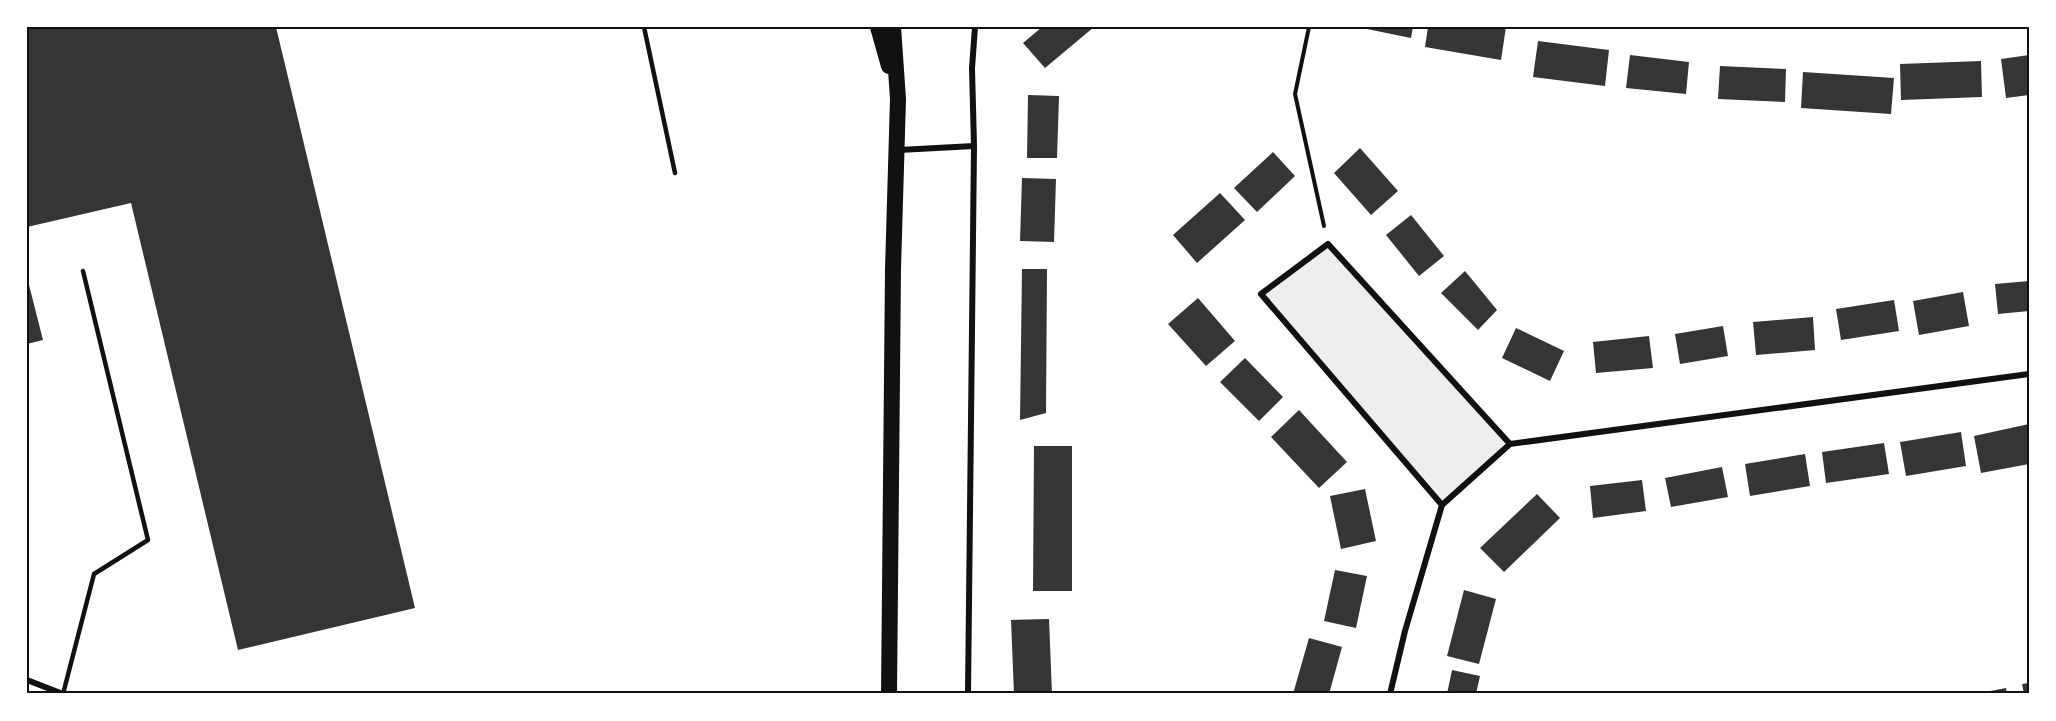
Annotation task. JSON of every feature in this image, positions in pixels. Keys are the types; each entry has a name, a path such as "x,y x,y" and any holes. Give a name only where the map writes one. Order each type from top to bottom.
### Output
{"highway":[{"path":"878,27 898,99"},
{"path":"889,694 893,269 898,150 898,99 893,27"}],"street":[{"path":"968,694 974,146 972,68 975,27"},
{"path":"898,150 974,146"},
{"path":"1442,505 1261,294 1328,244 1510,444"},
{"path":"1390,694 1405,632 1442,505 1510,444 2029,374"},
{"path":"27,680 63,694"}],"lane":[{"path":"644,27 675,173"},
{"path":"63,694 94,574 148,540 83,271"}],"path":[{"path":"1309,27 1295,94 1328,244"}],"shaded area":[{"path":"1328,244 1510,444 1442,505 1261,294"}],"building":[{"path":"27,27 276,27 415,608 238,650 131,203 27,227"},
{"path":"1042,27 1094,27 1045,68 1023,43"},
{"path":"1357,27 1413,27 1411,38"},
{"path":"1428,27 1506,27 1501,60 1425,47"},
{"path":"1538,41 1609,50 1605,86 1533,77"},
{"path":"1630,55 1689,62 1686,94 1626,88"},
{"path":"2029,55 2029,95 2006,98 2001,59"},
{"path":"1981,61 1982,97 1901,100 1900,64"},
{"path":"1720,66 1786,69 1785,102 1718,99"},
{"path":"1803,72 1894,78 1891,114 1801,108"},
{"path":"1028,95 1059,96 1057,158 1027,158"},
{"path":"1360,148 1398,191 1371,215 1334,173"},
{"path":"1273,152 1295,176 1257,212 1234,188"},
{"path":"1022,178 1056,179 1054,242 1020,241"},
{"path":"1220,193 1245,220 1197,263 1173,235"},
{"path":"1411,215 1444,256 1419,276 1386,235"},
{"path":"1022,269 1047,269 1046,413 1020,420"},
{"path":"1465,271 1497,310 1478,330 1441,293"},
{"path":"27,277 43,340 27,344"},
{"path":"2029,281 2029,311 1998,314 1995,284"},
{"path":"1963,292 1969,326 1919,335 1913,301"},
{"path":"1198,298 1235,341 1206,366 1168,324"},
{"path":"1894,300 1899,331 1841,340 1836,309"},
{"path":"1813,317 1815,350 1756,355 1753,322"},
{"path":"1723,326 1728,356 1680,364 1675,334"},
{"path":"1516,328 1564,351 1550,381 1502,358"},
{"path":"1649,336 1653,368 1596,373 1593,342"},
{"path":"1245,358 1283,397 1259,421 1220,382"},
{"path":"1299,410 1347,462 1319,488 1271,437"},
{"path":"2029,424 2029,464 1981,473 1974,436"},
{"path":"1961,432 1966,466 1906,476 1900,442"},
{"path":"1884,443 1889,474 1826,483 1822,452"},
{"path":"1034,446 1072,446 1072,591 1033,591"},
{"path":"1805,454 1810,486 1750,496 1745,464"},
{"path":"1722,467 1728,497 1671,507 1665,478"},
{"path":"1642,480 1646,511 1593,518 1590,486"},
{"path":"1365,489 1376,541 1341,549 1330,496"},
{"path":"1537,494 1560,518 1504,572 1480,548"},
{"path":"1335,570 1367,576 1356,628 1324,621"},
{"path":"1464,590 1496,599 1479,664 1447,656"},
{"path":"1049,619 1052,694 1014,694 1011,620"},
{"path":"1309,638 1342,647 1329,694 1293,694"},
{"path":"1452,670 1480,676 1476,694 1447,694"},
{"path":"2029,683 2029,694 2024,694 2022,684"},
{"path":"2006,688 2007,694 1980,694 1980,693"}]}
